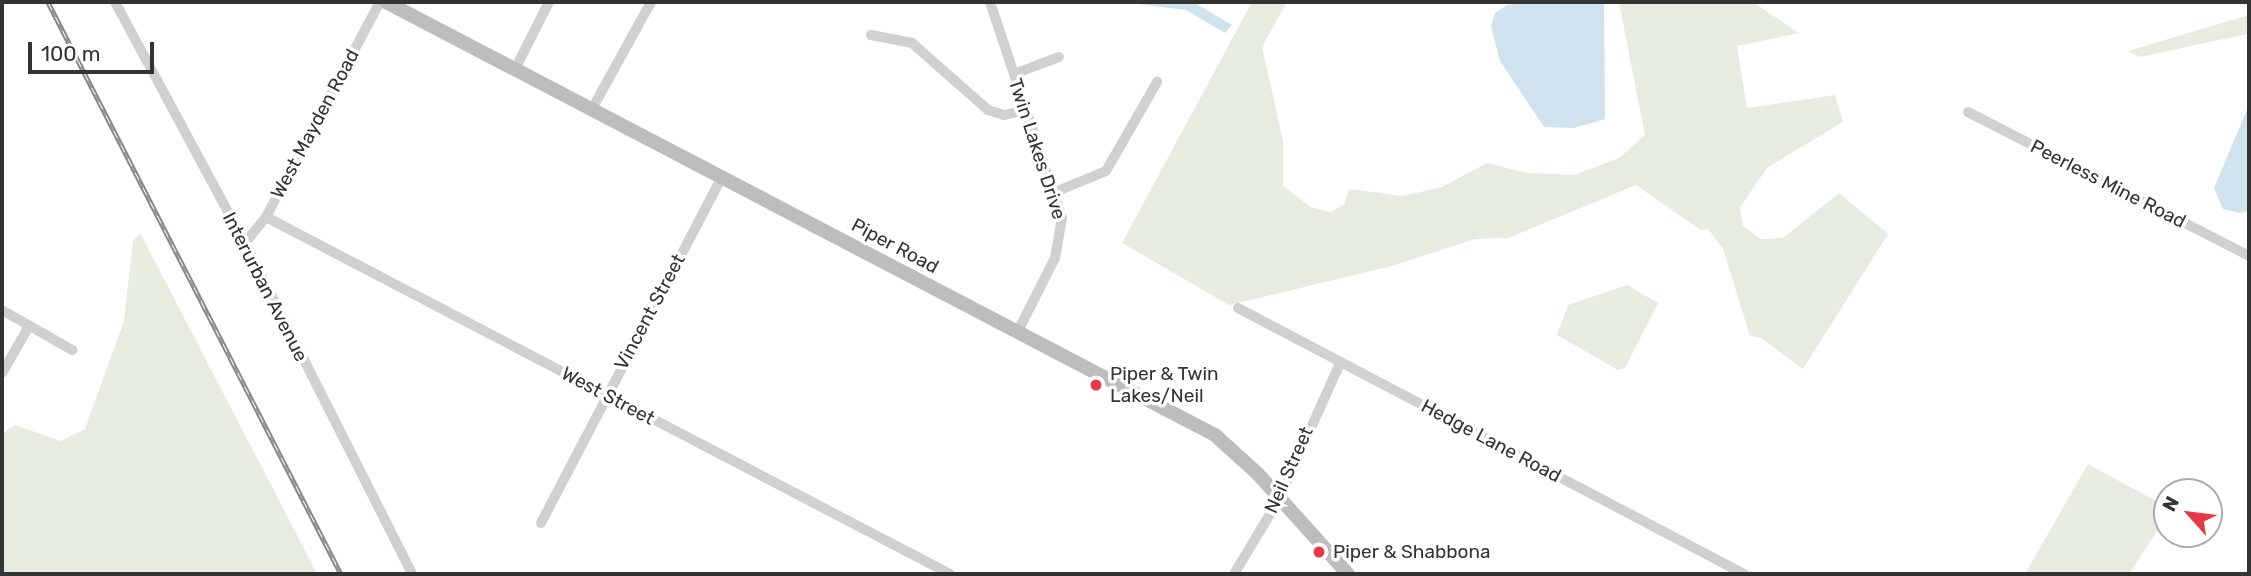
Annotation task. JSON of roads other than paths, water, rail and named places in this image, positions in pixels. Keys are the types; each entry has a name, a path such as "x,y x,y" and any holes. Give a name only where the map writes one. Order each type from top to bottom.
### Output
{"street":[{"name":"Interurban Avenue","path":"115,2 245,243 412,574"},
{"name":"West Mayden Road","path":"245,243 266,217 380,2"},
{"name":"Piper Road","path":"386,2 1215,435 1348,574"},
{"path":"514,69 549,2"},
{"path":"592,109 651,2"},
{"name":"Twin Lakes Drive","path":"990,2 1062,218 1061,240 1018,331"},
{"path":"871,35 912,43 988,110 1004,115 1026,110"},
{"path":"1014,74 1059,57"},
{"path":"1055,192 1106,178 1157,82"},
{"name":"Peerless Mine Road","path":"1968,112 2249,256"},
{"name":"Vincent Street","path":"541,523 722,177"},
{"name":"West Street","path":"266,217 950,574"},
{"name":"Hedge Lane Road","path":"1238,308 1744,574"},
{"path":"2,310 72,350"},
{"path":"2,373 29,326"},
{"name":"Neil Street","path":"1234,574 1279,499 1340,363"}],"water":[{"path":"1122,2 1193,2 1232,25 1225,33 1186,10"},
{"path":"1604,2 1605,119 1574,128 1544,127 1500,61 1491,26 1495,13 1507,5 1524,3"},
{"path":"2249,105 2249,210 2240,213 2223,209 2214,188"}],"railway":[{"path":"48,2 341,574"}],"place":[{"name":"Piper & Twin Lakes/Neil","path":"1096,385"},
{"name":"Piper & Shabbona","path":"1319,552"}]}
